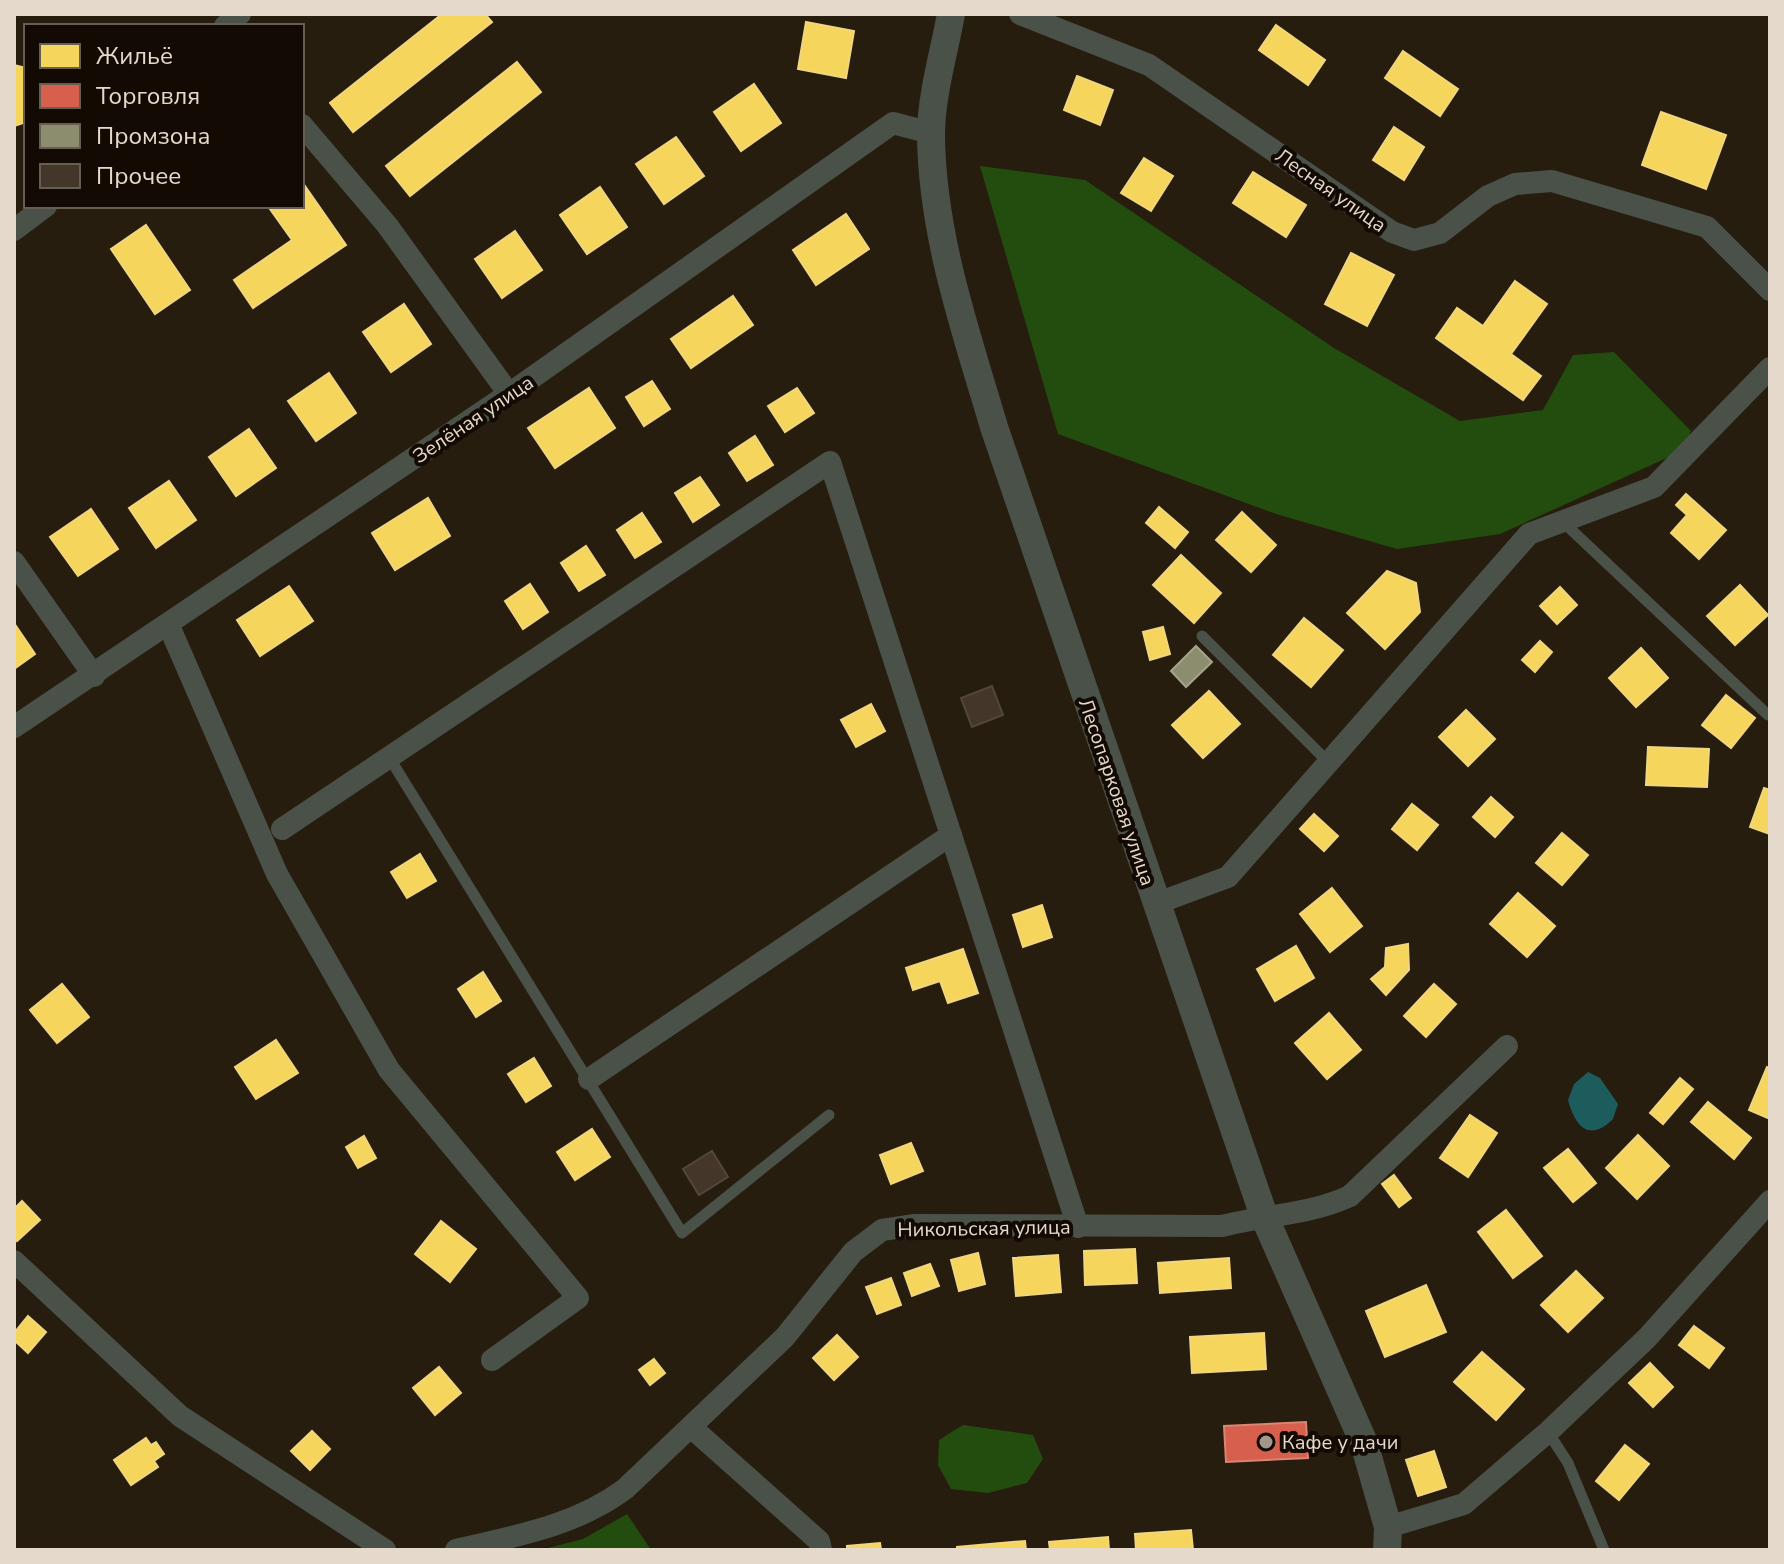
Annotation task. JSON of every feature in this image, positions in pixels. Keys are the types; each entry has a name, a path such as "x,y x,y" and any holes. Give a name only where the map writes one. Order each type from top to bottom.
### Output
{"street":[{"name":"Лесопарковая улица","path":"951,14 931,133 938,225 973,355 1155,904 1264,1216 1364,1443 1388,1539"},
{"name":"Лесная улица","path":"1020,14 1149,65 1392,232 1414,240 1440,233 1488,196 1515,184 1552,181 1707,227 1770,290"},
{"name":"Зелёная улица","path":"14,727 169,626 509,394 893,123 931,133"},
{"path":"304,127 387,225 509,394"},
{"path":"14,230 43,208"},
{"path":"1155,904 1228,877 1529,534 1654,487 1770,368"},
{"path":"282,829 830,462 1078,1227"},
{"path":"14,562 94,676"},
{"path":"169,626 277,874 389,1070 578,1298 492,1360"},
{"path":"589,1079 951,835"},
{"name":"Никольская улица","path":"456,1550 565,1523 601,1507 692,1428 785,1337 853,1252 882,1230 915,1225 1222,1226 1264,1216 1319,1211 1350,1196 1507,1046"},
{"path":"1388,1539 1464,1504 1548,1432 1647,1338 1770,1201"},
{"path":"14,1261 180,1416 385,1550"},
{"path":"692,1428 819,1541 821,1550"}],"lane":[{"path":"1563,522 1768,715"},
{"path":"1202,636 1327,761"},
{"path":"389,757 682,1233 829,1115"},
{"path":"1548,1432 1568,1463 1604,1550"}],"green space":[{"path":"980,166 1085,180 1334,348 1460,421 1543,410 1573,355 1614,352 1691,431 1682,451 1500,534 1397,549 1276,514 1058,434"},
{"path":"963,1425 1033,1435 1043,1459 1027,1483 988,1493 951,1489 938,1465 939,1440"},
{"path":"627,1514 651,1550 540,1550 583,1539"}],"water":[{"path":"1588,1072 1600,1078 1618,1104 1613,1119 1597,1130 1579,1124 1568,1100 1574,1084"}],"building: Жильё":[{"path":"442,14 485,14 492,22 353,132 330,103"},
{"path":"806,22 854,31 846,78 798,69"},
{"path":"1276,25 1325,60 1308,85 1259,50"},
{"path":"1403,51 1458,89 1440,116 1385,78"},
{"path":"517,62 541,92 410,196 386,166"},
{"path":"14,65 24,68 24,123 14,126"},
{"path":"1077,76 1113,90 1100,125 1064,110"},
{"path":"754,84 781,123 741,151 714,112"},
{"path":"1661,112 1726,135 1706,189 1642,165"},
{"path":"1394,127 1424,147 1404,180 1373,160"},
{"path":"676,137 704,176 664,204 636,164"},
{"path":"1144,158 1173,176 1151,211 1121,193"},
{"path":"1253,172 1306,205 1286,237 1233,203"},
{"path":"305,186 346,245 253,308 234,280 292,240 270,209 304,208"},
{"path":"600,187 627,227 587,254 560,215"},
{"path":"846,214 869,249 816,285 793,250"},
{"path":"146,225 190,290 155,314 111,249"},
{"path":"515,231 542,270 502,298 475,259"},
{"path":"1351,253 1394,275 1367,326 1325,304"},
{"path":"1515,281 1547,304 1511,354 1541,376 1523,400 1436,338 1457,308 1483,326"},
{"path":"733,296 753,325 691,368 671,339"},
{"path":"404,304 431,344 391,372 363,332"},
{"path":"329,373 356,413 316,441 288,401"},
{"path":"652,381 670,409 644,426 626,397"},
{"path":"589,388 615,428 555,468 528,428"},
{"path":"797,388 814,413 785,432 768,406"},
{"path":"249,429 276,468 236,496 209,457"},
{"path":"755,436 773,465 747,481 729,453"},
{"path":"700,477 719,505 693,522 675,493"},
{"path":"169,481 196,520 156,548 129,508"},
{"path":"1686,494 1726,530 1699,559 1671,533 1687,515 1676,505"},
{"path":"428,498 450,536 395,570 372,533"},
{"path":"1159,507 1188,532 1175,548 1146,523"},
{"path":"91,509 118,549 78,576 50,537"},
{"path":"1242,512 1276,545 1251,572 1216,540"},
{"path":"642,513 661,542 635,558 617,530"},
{"path":"586,546 605,575 579,591 561,563"},
{"path":"1181,555 1221,593 1194,623 1153,585"},
{"path":"1387,571 1416,583 1420,612 1385,649 1347,613"},
{"path":"530,584 548,612 523,629 505,601"},
{"path":"1740,585 1768,615 1735,645 1707,616"},
{"path":"289,586 313,621 260,656 237,620"},
{"path":"1560,587 1577,605 1557,624 1540,606"},
{"path":"1304,618 1343,650 1311,687 1273,655"},
{"path":"14,623 35,654 14,669"},
{"path":"1163,627 1170,654 1150,660 1143,632"},
{"path":"1540,641 1552,652 1535,672 1522,660"},
{"path":"1641,648 1668,678 1636,707 1609,678"},
{"path":"1209,691 1240,724 1203,758 1172,725"},
{"path":"1726,695 1755,718 1731,748 1702,725"},
{"path":"871,704 885,731 856,747 841,720"},
{"path":"1466,710 1495,739 1468,766 1439,737"},
{"path":"1648,747 1709,749 1707,787 1646,785"},
{"path":"1764,788 1770,790 1770,834 1750,827"},
{"path":"1491,797 1513,817 1495,837 1473,817"},
{"path":"1412,804 1438,825 1417,850 1392,829"},
{"path":"1314,814 1338,836 1324,851 1300,829"},
{"path":"1562,833 1588,855 1562,885 1536,863"},
{"path":"420,854 436,881 407,898 391,872"},
{"path":"1332,888 1362,926 1330,952 1300,914"},
{"path":"1518,893 1555,926 1527,957 1490,924"},
{"path":"1042,905 1052,937 1023,947 1013,915"},
{"path":"1408,944 1409,970 1386,995 1371,979 1385,967 1386,948"},
{"path":"1296,946 1314,978 1275,1001 1257,969"},
{"path":"963,949 978,993 948,1003 940,981 913,990 906,968"},
{"path":"483,972 501,1001 476,1017 458,989"},
{"path":"62,984 89,1017 57,1043 30,1010"},
{"path":"1434,984 1456,1004 1426,1037 1404,1016"},
{"path":"1329,1013 1361,1050 1327,1079 1295,1043"},
{"path":"276,1040 298,1073 256,1099 235,1067"},
{"path":"534,1058 551,1086 526,1102 508,1074"},
{"path":"1767,1067 1770,1069 1770,1119 1749,1110"},
{"path":"1680,1078 1693,1089 1663,1124 1650,1113"},
{"path":"1708,1102 1751,1138 1734,1159 1691,1122"},
{"path":"1470,1115 1497,1133 1468,1177 1440,1158"},
{"path":"592,1129 610,1157 575,1180 557,1152"},
{"path":"1638,1135 1669,1166 1637,1199 1606,1168"},
{"path":"364,1136 376,1158 358,1168 346,1147"},
{"path":"911,1143 923,1171 891,1184 880,1155"},
{"path":"1568,1149 1596,1183 1573,1202 1544,1168"},
{"path":"1394,1175 1411,1198 1399,1207 1382,1184"},
{"path":"22,1201 40,1220 17,1241 14,1238 14,1209"},
{"path":"1506,1210 1542,1256 1513,1278 1478,1232"},
{"path":"441,1221 476,1249 450,1282 415,1254"},
{"path":"1135,1249 1137,1283 1085,1285 1084,1251"},
{"path":"978,1253 985,1284 959,1291 951,1260"},
{"path":"1058,1255 1061,1292 1016,1296 1013,1258"},
{"path":"1229,1258 1231,1288 1160,1293 1158,1263"},
{"path":"930,1264 939,1286 912,1296 904,1273"},
{"path":"1576,1271 1603,1298 1568,1332 1541,1305"},
{"path":"891,1278 901,1305 877,1314 866,1287"},
{"path":"1426,1285 1446,1332 1385,1357 1366,1311"},
{"path":"28,1316 46,1332 28,1353 14,1340 14,1333"},
{"path":"1694,1326 1724,1348 1709,1368 1679,1345"},
{"path":"1264,1333 1266,1369 1192,1373 1190,1337"},
{"path":"837,1335 858,1357 834,1380 813,1358"},
{"path":"1482,1352 1524,1389 1496,1420 1454,1382"},
{"path":"654,1359 665,1373 650,1385 639,1370"},
{"path":"1650,1363 1673,1387 1653,1407 1629,1383"},
{"path":"439,1367 461,1393 435,1415 413,1388"},
{"path":"312,1431 330,1449 310,1470 291,1451"},
{"path":"146,1438 151,1445 156,1442 164,1454 154,1461 158,1467 131,1485 114,1460"},
{"path":"1625,1445 1649,1464 1619,1500 1596,1481"},
{"path":"1434,1451 1446,1487 1418,1496 1406,1460"},
{"path":"1191,1530 1193,1550 1136,1550 1135,1534"},
{"path":"1108,1537 1109,1550 1050,1550 1049,1542"},
{"path":"1025,1541 1026,1550 957,1550 957,1547"},
{"path":"880,1543 881,1550 847,1550 847,1546"}],"building: Торговля":[{"name":"Кафе у дачи","path":"1306,1422 1308,1458 1226,1462 1224,1426"}],"building: Промзона":[{"path":"1196,646 1212,662 1186,687 1171,671"}],"building: Прочее":[{"path":"992,686 1003,715 972,727 961,698"},
{"path":"712,1151 728,1177 699,1195 683,1169"}],"place":[{"name":"Кафе у дачи","path":"1266,1442"}]}
